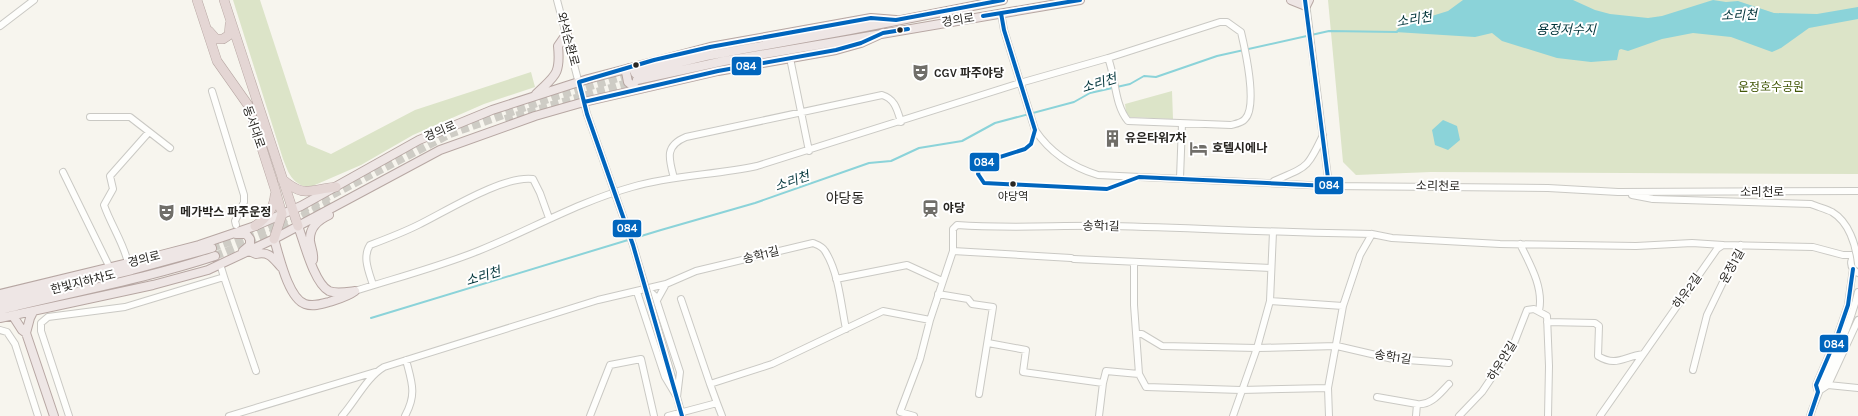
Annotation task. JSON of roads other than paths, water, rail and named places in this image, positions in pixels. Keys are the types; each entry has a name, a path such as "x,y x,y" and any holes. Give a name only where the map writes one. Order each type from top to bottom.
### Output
{"highway":[{"name":"동서대로","path":"197,0 217,61 248,105 282,214"},
{"name":"동서대로","path":"224,0 298,226"},
{"path":"203,17 211,34 216,39 223,39 229,35 231,27 227,10"},
{"path":"282,179 299,192 312,192 322,188 336,187"},
{"path":"255,226 265,219 272,210 275,189"},
{"path":"274,239 282,214"}],"main road":[{"name":"경의로","path":"634,74 710,47 808,28 871,18 896,20 1003,0"},
{"name":"경의로","path":"0,294 199,245 235,229 255,226 292,210 336,187 419,140 492,110 579,82 724,61 1080,0"},
{"path":"1291,0 1307,2"},
{"path":"533,97 554,78 559,57 558,46 567,33"},
{"name":"경의로","path":"0,318 160,283 208,270 274,239 440,150 496,128 584,102 637,89 718,71 842,48 861,43 883,33"},
{"path":"634,74 626,72 628,82 637,89"},
{"path":"312,265 314,254 310,242 312,230 315,224 336,210 341,202"},
{"path":"298,226 318,278 330,291 355,291"},
{"path":"235,229 246,234 250,239 250,245 245,252 256,254 264,252 269,254 284,270"},
{"path":"274,239 288,283 296,298 304,304 322,304 350,295 355,291"},
{"name":"한빛지하차도","path":"0,302 132,270 212,248"},
{"name":"경의로","path":"0,310 159,273 215,256"},
{"path":"26,334 33,312"},
{"path":"13,316 26,334 54,416"}],"street":[{"path":"0,26 34,0"},
{"name":"와석순환로","path":"557,0 567,33 584,102 633,246 670,370 681,414"},
{"path":"1307,2 1329,186"},
{"path":"1001,13 1004,30 1020,83"},
{"path":"355,291 477,251 586,201 633,186 674,178 726,173 757,166 1220,22 1227,22 1241,32 1249,70 1250,109 1245,119 1231,125 1128,121 1122,114 1112,67 1108,58"},
{"path":"790,58 809,151"},
{"name":"소리천로","path":"1020,83 1035,130 1042,141 1066,162 1089,172 1115,176 1273,182 1329,186 1540,188 1618,192 1858,191"},
{"path":"212,91 244,195 244,202 235,221 235,229"},
{"path":"674,178 669,160 673,145 678,140 882,95 890,98 895,104 901,122"},
{"path":"90,117 130,116 170,148"},
{"path":"1180,178 1182,124"},
{"path":"128,263 125,252 112,229 104,205 113,189 110,176 149,132"},
{"path":"1273,182 1305,168 1311,161 1323,135"},
{"path":"63,172 110,268"},
{"path":"373,285 367,266 366,251 370,245 416,226 489,190 524,178 533,179 549,218"},
{"path":"1618,192 1653,199 1811,204 1832,212 1844,223 1853,239 1858,264"},
{"name":"송학1길","path":"914,416 900,412 920,359 930,320 952,251 953,229 957,225 1055,228 1075,226 1176,228 1372,234 1392,238 1520,244"},
{"path":"1232,416 1257,348 1270,301 1273,232"},
{"path":"1329,416 1328,388 1337,346 1338,329 1343,306 1360,255 1372,234"},
{"name":"송학1길","path":"228,416 249,413 375,372 384,367 598,300 648,290 696,271 813,243 822,247 826,251 836,279 846,329"},
{"path":"1548,416 1549,366 1547,316 1539,311 1538,282 1533,268 1520,244 1636,246 1692,243 1741,245"},
{"name":"하우2길","path":"1600,416 1717,249 1723,244"},
{"name":"운정1길","path":"1693,370 1707,315 1741,245 1813,247 1843,256 1856,254"},
{"path":"952,251 1072,259 1271,268"},
{"path":"1818,392 1816,385 1838,334 1848,306 1856,254"},
{"path":"1843,256 1854,268"},
{"path":"1134,262 1134,305 1139,374 1146,387 1241,390 1328,388"},
{"path":"220,264 256,371"},
{"path":"836,279 907,265 942,281"},
{"path":"68,416 41,330 41,323 48,317 125,306 224,277"},
{"path":"656,302 666,284"},
{"path":"648,290 655,296 680,372 677,397"},
{"path":"636,292 665,377 677,397"},
{"path":"1810,416 1818,392 1839,348 1858,292"},
{"path":"938,294 968,299 972,304 993,307 979,394"},
{"path":"681,299 722,416"},
{"path":"1270,301 1343,306"},
{"name":"하우안길","path":"1460,416 1482,392 1513,346 1527,310 1534,309 1539,311"},
{"path":"710,384 772,364 883,311 930,320"},
{"path":"1818,392 1828,385 1858,320"},
{"path":"1547,322 1595,323 1599,326 1598,356 1606,361 1612,363 1643,354"},
{"path":"0,330 7,332 15,344 38,416"},
{"name":"송학1길","path":"1137,334 1142,334 1162,346 1257,348 1337,346 1393,359 1449,363"},
{"path":"988,343 1026,350 1024,372 1103,383"},
{"path":"590,416 610,365 641,359 654,416"},
{"path":"405,416 412,404 414,387 406,360"},
{"path":"1099,416 1106,371 1139,374"},
{"path":"342,416 355,401 375,372"},
{"path":"1377,397 1423,405 1432,400 1449,384"},
{"path":"1828,385 1858,388"},
{"path":"668,416 681,414 717,403"},
{"path":"1416,416 1417,404"}],"water":[{"name":"용정저수지","path":"1463,0 1573,0 1595,10 1610,14 1648,18 1662,16 1713,0 1726,2 1738,1 1774,13 1817,14 1858,7 1858,19 1809,28 1781,48 1772,52 1731,37 1693,33 1662,39 1628,51 1621,49 1619,50 1617,60 1591,62 1557,58 1502,41 1492,33 1475,37 1395,32 1406,24 1448,11"},
{"path":"1443,120 1457,126 1460,140 1448,150 1435,145 1432,130"}],"waterway":[{"name":"소리천","path":"371,318 755,203 869,163 891,161 919,148 962,141 995,123 1074,102 1090,93 1130,84 1144,76 1156,77 1217,56 1329,31 1397,32"}],"tunnel":[{"path":"212,248 268,228 450,134 554,97 635,73"},
{"path":"505,119 634,81"},
{"path":"215,256 266,236 330,202"}],"place":[{"name":"CGV 파주야당","path":"921,73"},
{"name":"유은타워7차","path":"1112,138"},
{"name":"호텔시에나","path":"1199,148"},
{"name":"야당역","path":"1013,184"},
{"name":"야당","path":"930,208"},
{"name":"메가박스 파주운정","path":"167,212"}],"district":[{"name":"야당동","path":"845,198"}],"park label":[{"name":"운정호수공원","path":"1771,87"}]}
